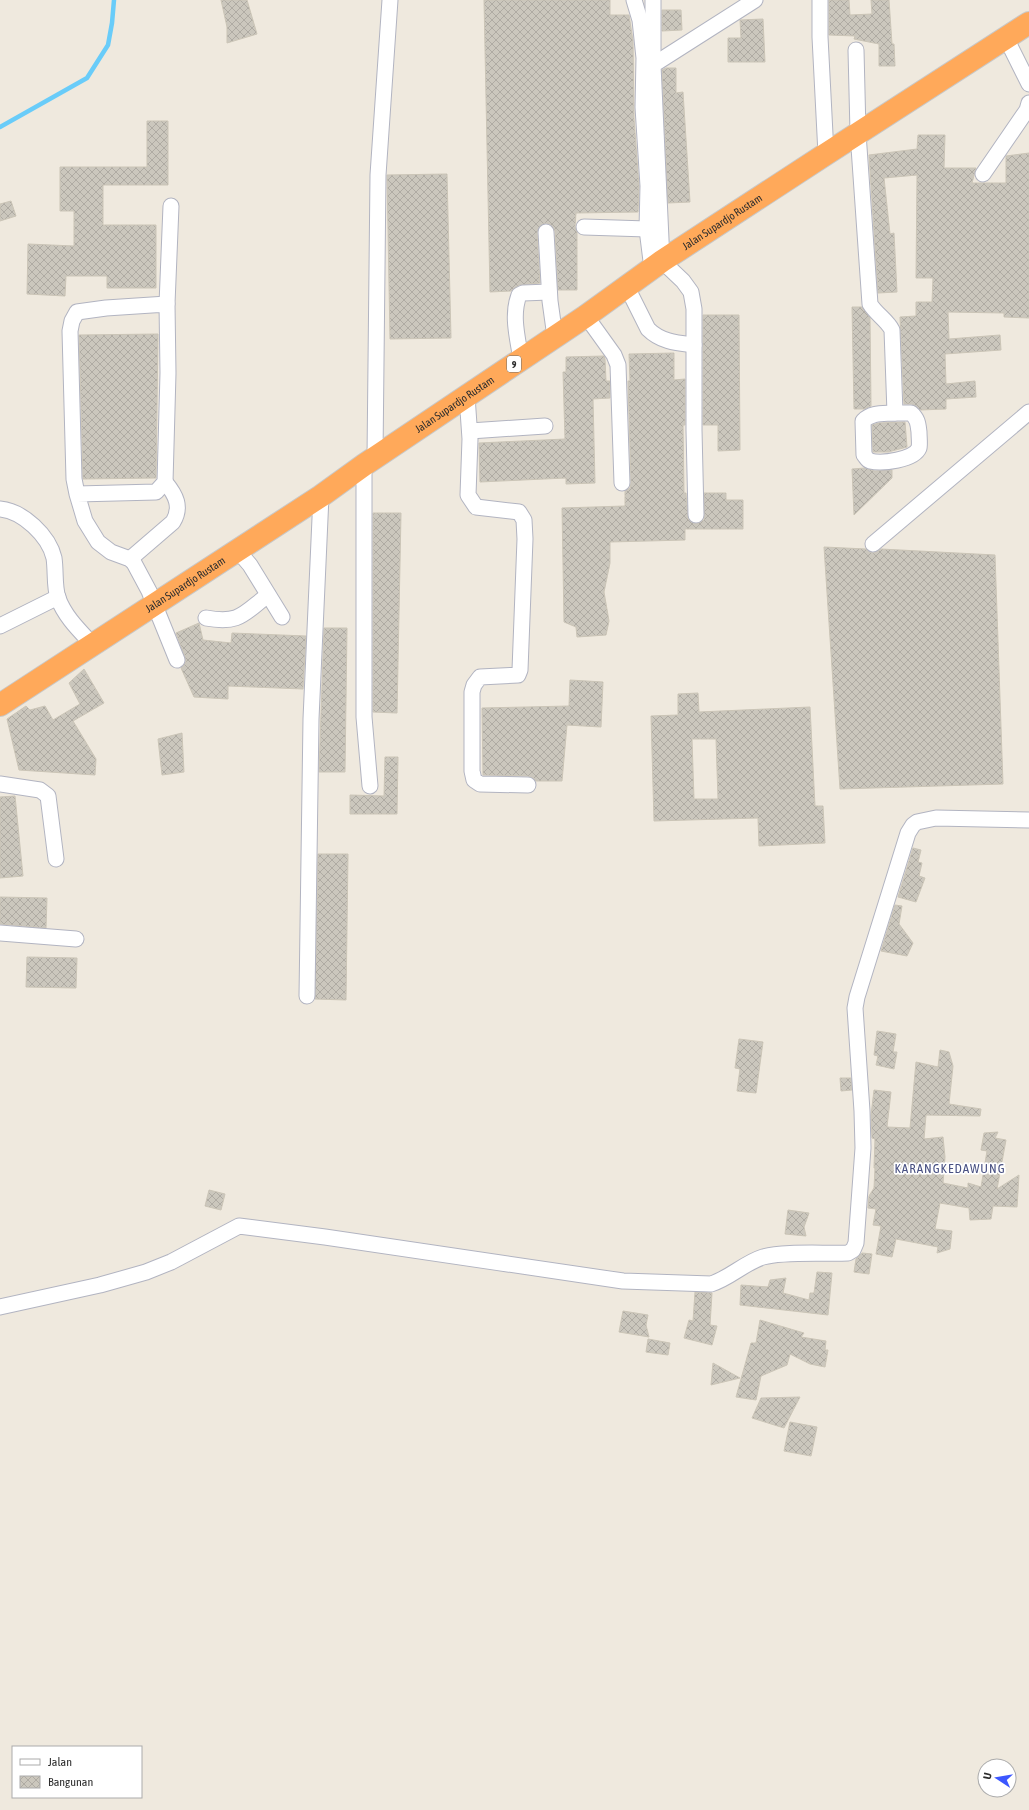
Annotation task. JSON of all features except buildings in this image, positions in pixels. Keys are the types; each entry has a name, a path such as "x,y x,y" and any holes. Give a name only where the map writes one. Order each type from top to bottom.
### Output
{"highway":[{"name":"Jalan Supardjo Rustam","path":"0,705 321,496 370,461 586,316 657,265 1029,23"}],"street":[{"path":"370,786 364,717 370,461 378,174 390,0"},
{"path":"634,0 640,20 644,58 643,106 648,186 647,229 657,265 682,281 691,292 694,309 696,515"},
{"path":"653,0 657,265"},
{"path":"653,65 755,0"},
{"path":"820,0 820,37 826,154"},
{"path":"1006,38 1029,84"},
{"path":"856,50 858,133 870,304 874,311 889,324 892,330 895,413"},
{"path":"983,174 1027,110 1029,104"},
{"path":"76,494 156,492 165,482 168,373 167,304 171,206"},
{"path":"584,227 647,229"},
{"path":"546,232 549,292 555,337"},
{"path":"627,287 648,329 653,334 666,341 694,345"},
{"path":"521,360 515,320 516,302 519,295 523,293 549,292"},
{"path":"167,304 106,308 77,312 72,321 70,331 74,479 76,494 85,521 98,542 111,552 130,559 149,592 176,660"},
{"path":"586,316 614,355 618,365 622,483"},
{"path":"468,396 470,431 468,495 476,507 519,512 524,520 525,539 520,670 518,675 480,677 474,685 472,692 472,771 474,780 480,784 528,785"},
{"path":"872,544 1029,412"},
{"path":"470,431 545,426"},
{"path":"130,559 173,522 176,516 178,505 174,493 165,482"},
{"path":"307,996 311,719 321,496"},
{"path":"0,508 25,519 41,532 53,556 58,597 67,616 92,645"},
{"path":"238,551 250,565 282,617"},
{"path":"206,618 224,621 236,619 268,595"},
{"path":"0,626 58,597"},
{"path":"0,784 40,790 48,796 56,859"},
{"path":"0,1308 100,1285 146,1272 171,1262 239,1226 326,1237 622,1281 711,1284 723,1280 762,1257 775,1254 848,1253 853,1250 856,1243 862,1148 862,1111 855,1008 857,997 908,833 917,822 936,818 1029,820"},
{"path":"0,933 76,939"}],"waterway":[{"path":"0,127 87,78 108,45 114,0"}],"district":[{"name":"KARANGKEDAWUNG","path":"950,1168"}]}
